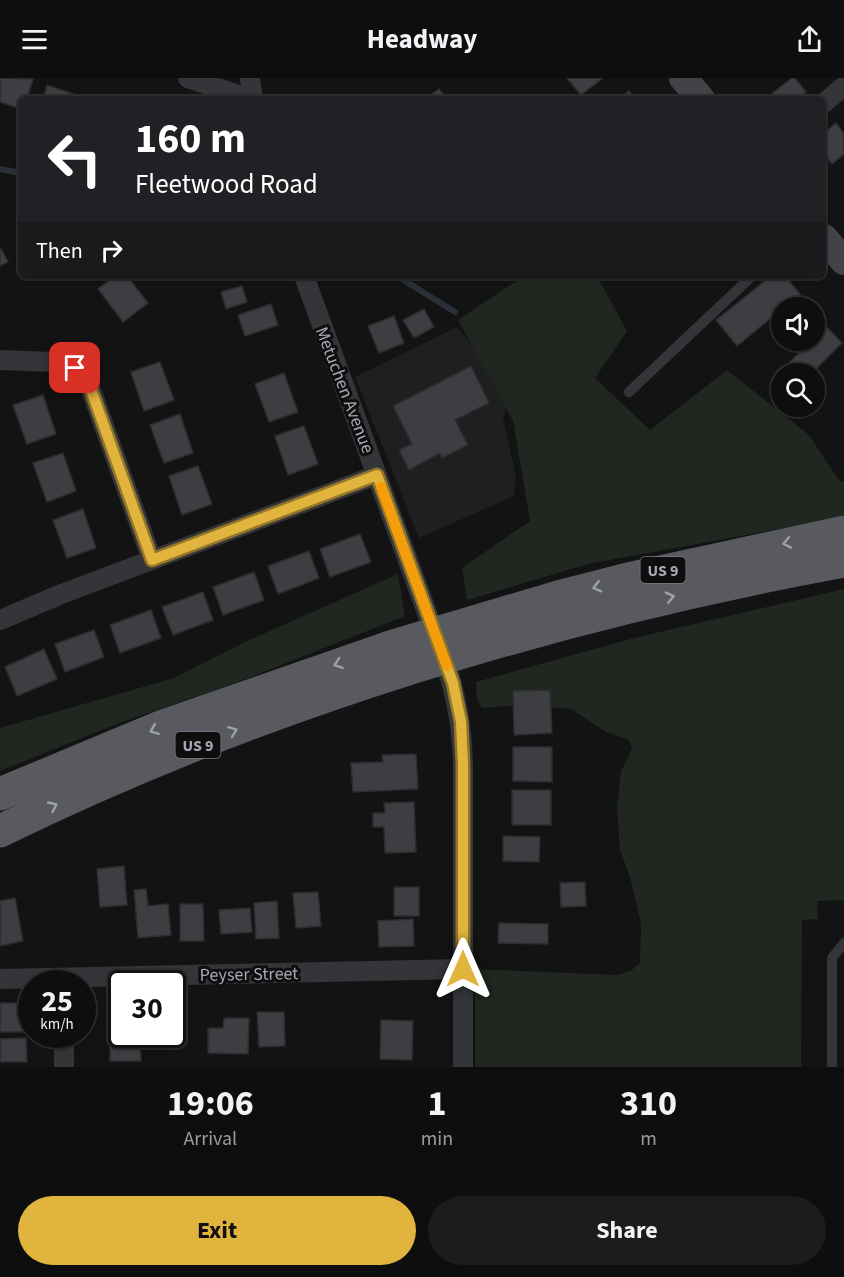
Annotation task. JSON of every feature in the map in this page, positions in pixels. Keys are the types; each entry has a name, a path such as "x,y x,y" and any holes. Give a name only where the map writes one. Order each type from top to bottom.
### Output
{"highway":[{"name":"US 9","path":"0,794 174,723 488,631 642,575 844,532"},
{"name":"US 9","path":"488,631 651,602 788,571 844,561"},
{"name":"US 9","path":"0,831 105,782 315,701 397,659"}],"main road":[{"path":"683,78 698,96"},
{"path":"826,240 844,261"}],"street":[{"path":"188,78 242,96"},
{"path":"250,78 251,96"},
{"path":"826,101 844,86"},
{"name":"Metuchen Avenue","path":"305,279 453,683 461,722 463,1067"},
{"path":"0,360 53,363 75,368 90,387 152,560"},
{"path":"0,620 377,475"},
{"name":"Peyser Street","path":"96,980 463,969"},
{"name":"Peyser Street","path":"0,979 18,980"},
{"path":"64,1048 64,1067"}],"lane":[{"path":"629,392 749,279"},
{"path":"832,1067 832,958 844,943"}],"shaded area":[{"path":"520,279 599,279 627,331 595,378 650,430 727,370 771,405 771,417 786,417 809,435 840,482 844,481 844,517 588,564 467,600 462,568 530,521 513,421 458,320"},
{"path":"457,327 497,374 508,399 503,419 516,476 514,496 419,538 355,377"},
{"path":"398,574 405,616 238,682 122,722 0,771 0,728 174,678 245,642"},
{"path":"844,589 844,900 817,901 818,919 802,920 801,1067 475,1067 475,969 618,975 632,970 640,963 641,924 630,877 620,850 617,807 621,771 632,749 629,740 606,732 571,709 521,705 482,708 477,699 476,682 634,638"}],"building":[{"path":"0,78 33,79 28,96 18,96 18,108 0,102"},
{"path":"567,78 603,78 581,95"},
{"path":"792,78 795,78 806,92 801,96 769,96"},
{"path":"47,85 79,96 44,96"},
{"path":"439,89 445,96 429,96"},
{"path":"629,91 632,96 622,96"},
{"path":"836,123 844,134 844,154 832,164 826,156 826,131"},
{"path":"0,247 8,262 0,266"},
{"path":"111,279 129,279 148,303 123,322 98,289"},
{"path":"767,279 788,279 800,294 796,297 771,297 771,318 737,346 716,320"},
{"path":"242,286 247,302 226,309 221,292"},
{"path":"271,304 278,325 245,336 238,315"},
{"path":"424,309 434,327 414,338 403,320"},
{"path":"394,316 404,343 379,353 368,326"},
{"path":"825,325 842,343 822,363 790,362 801,351 825,351"},
{"path":"160,362 174,400 144,411 131,372"},
{"path":"471,366 489,403 455,420 468,445 442,458 440,453 409,470 399,450 412,444 393,406"},
{"path":"284,373 298,412 269,422 255,384"},
{"path":"43,395 56,434 27,444 13,405"},
{"path":"180,414 193,453 164,463 150,425"},
{"path":"304,426 318,464 288,475 275,436"},
{"path":"63,453 76,491 47,502 33,463"},
{"path":"198,466 212,504 182,515 169,476"},
{"path":"83,509 96,548 67,558 53,520"},
{"path":"360,534 371,562 330,577 320,549"},
{"path":"309,551 319,578 278,594 268,566"},
{"path":"254,572 264,600 223,615 213,587"},
{"path":"203,592 213,620 173,635 162,607"},
{"path":"151,610 161,638 120,653 110,625"},
{"path":"94,630 104,657 65,672 55,644"},
{"path":"44,649 57,679 17,696 5,667"},
{"path":"550,690 552,733 514,735 513,691"},
{"path":"513,747 552,747 552,782 513,781"},
{"path":"416,754 418,789 353,792 351,763 383,762 382,755"},
{"path":"512,790 551,790 551,825 512,825"},
{"path":"414,802 416,852 385,853 384,827 373,827 373,813 385,813 384,803"},
{"path":"503,836 540,837 539,862 503,861"},
{"path":"124,866 127,905 100,907 97,869"},
{"path":"585,882 586,906 561,907 560,883"},
{"path":"394,887 419,887 419,916 394,916"},
{"path":"146,889 148,906 168,904 171,935 138,938 134,890"},
{"path":"318,892 321,926 296,928 293,893"},
{"path":"15,898 23,941 0,946 0,901"},
{"path":"277,901 279,938 256,939 254,903"},
{"path":"180,904 203,904 204,941 180,941"},
{"path":"250,908 252,932 221,934 219,910"},
{"path":"413,919 414,946 379,947 378,921"},
{"path":"499,923 548,924 548,944 498,943"},
{"path":"0,1003 18,1003 18,1032 0,1032"},
{"path":"257,1012 284,1012 285,1046 259,1047"},
{"path":"224,1018 249,1018 248,1054 208,1053 208,1028 223,1028"},
{"path":"381,1020 413,1021 412,1060 380,1059"},
{"path":"18,1038 18,1048 26,1048 27,1062 0,1062 0,1039"},
{"path":"110,1048 140,1048 141,1061 110,1061"}],"waterway":[{"path":"0,169 18,172"},
{"path":"402,279 455,312"}],"slow traffic":[{"path":"381,487 447,666"}],"route":[{"path":"75,368 90,387 152,560 377,475 453,683 461,722 463,969"}]}
